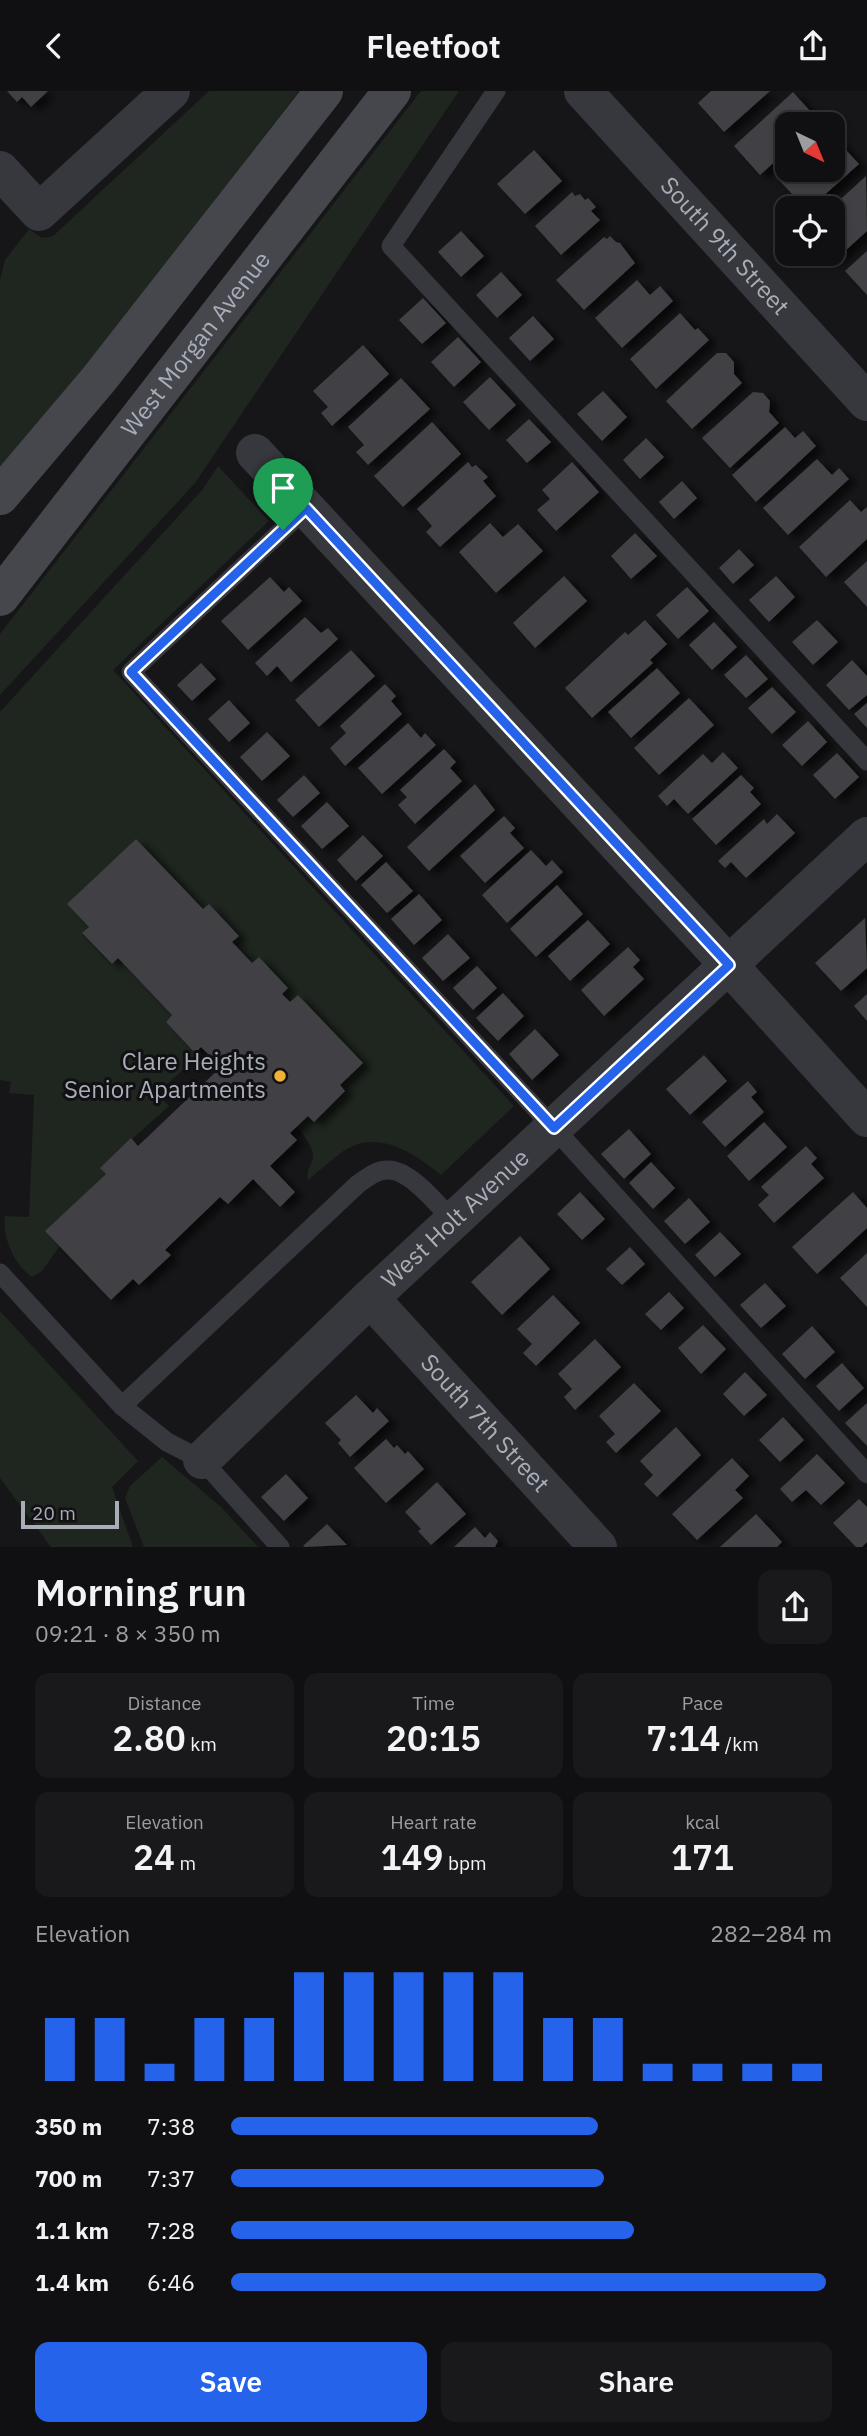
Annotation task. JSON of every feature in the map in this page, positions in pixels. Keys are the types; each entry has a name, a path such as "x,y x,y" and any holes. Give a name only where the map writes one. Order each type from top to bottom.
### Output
{"street":[{"path":"0,170 39,212 171,91"},
{"path":"0,496 99,379 324,91"},
{"name":"West Morgan Avenue","path":"0,597 392,91"},
{"name":"South 9th Street","path":"583,91 867,402"},
{"path":"255,453 867,1118"},
{"name":"West Holt Avenue","path":"202,1460 370,1299 867,836"},
{"name":"South 7th Street","path":"370,1299 598,1547"}],"lane":[{"path":"496,91 391,246 867,761"},
{"path":"306,508 131,672 554,1128 867,1474"},
{"path":"122,1406 358,1184 373,1174 386,1170 398,1171 422,1189 454,1221"},
{"path":"0,1273 122,1406 167,1442 202,1460 280,1547"}],"shaded area":[{"path":"209,91 299,91 85,368 0,467 0,280 5,260 29,229 42,238 53,236"},
{"path":"421,91 459,91 195,483 0,695 0,634"},
{"path":"218,466 269,521 113,670 514,1106 441,1175 407,1151 368,1142 342,1152 308,1180 313,1158 312,1149 297,1126 308,1116 314,1121 345,1092 340,1085 363,1063 298,995 290,1002 282,994 288,987 259,957 252,963 232,942 239,935 209,905 203,909 136,839 68,905 89,927 82,934 111,964 118,958 172,1015 166,1022 195,1053 193,1061 157,1093 169,1106 100,1168 106,1174 46,1231 60,1246 42,1271 32,1277 15,1258 5,1233 5,1216 29,1217 34,1095 9,1093 11,1082 0,1080 0,712 203,489"},
{"path":"0,1311 138,1461 112,1487 133,1547 51,1547 0,1478"},
{"path":"162,1457 221,1507 258,1547 144,1547 125,1498 130,1486"}],"building":[{"path":"7,91 48,91 31,107 22,97 17,102"},
{"path":"711,91 770,91 724,132 698,103"},
{"path":"793,92 811,112 775,112 775,162 760,175 734,146"},
{"path":"845,149 859,164 845,177"},
{"path":"534,150 562,181 525,214 497,184"},
{"path":"866,176 867,231 845,251 845,196"},
{"path":"781,182 839,182 823,196 793,195"},
{"path":"572,192 575,196 580,194 585,200 588,198 596,207 591,211 600,220 561,255 535,226"},
{"path":"461,231 484,256 461,277 438,252"},
{"path":"610,236 620,243 635,263 584,310 556,280 604,237 607,239"},
{"path":"867,251 867,295 845,271"},
{"path":"501,272 522,295 497,318 476,295"},
{"path":"637,280 650,295 660,286 673,301 622,348 595,318"},
{"path":"423,298 446,323 422,344 399,320"},
{"path":"680,313 695,330 698,328 709,340 656,389 630,359"},
{"path":"533,316 554,339 530,361 509,338"},
{"path":"458,337 481,362 454,387 431,362"},
{"path":"363,345 389,374 332,426 321,413 328,407 313,391"},
{"path":"717,353 726,353 734,362 734,374 742,383 692,429 666,401"},
{"path":"490,377 516,405 489,430 463,402"},
{"path":"401,378 430,409 368,465 356,452 364,445 348,427"},
{"path":"603,391 627,417 602,441 577,414"},
{"path":"753,392 763,393 770,401 769,412 779,423 730,468 702,438"},
{"path":"529,419 551,442 527,463 506,440"},
{"path":"432,422 461,454 403,507 374,476"},
{"path":"785,427 795,438 803,431 816,446 756,502 732,475"},
{"path":"646,438 664,457 640,479 623,460"},
{"path":"817,459 832,475 839,468 849,479 788,535 763,508"},
{"path":"468,462 472,467 476,465 488,477 483,481 496,496 440,547 426,532 432,526 417,509"},
{"path":"572,462 599,492 556,531 537,510 550,499 542,490"},
{"path":"682,481 697,498 674,519 659,502"},
{"path":"850,500 861,512 867,507 867,539 826,577 799,547"},
{"path":"490,523 503,537 518,524 543,551 496,593 459,552"},
{"path":"635,533 657,556 631,579 611,556"},
{"path":"739,549 754,565 733,584 719,568"},
{"path":"867,561 867,607 844,582"},
{"path":"564,576 587,601 535,648 513,623"},
{"path":"776,576 795,597 769,622 749,600"},
{"path":"270,577 284,592 289,587 302,601 248,650 221,621"},
{"path":"687,587 709,611 678,639 656,615"},
{"path":"305,617 321,633 328,628 338,639 291,682 277,666 267,676 255,663"},
{"path":"645,620 667,644 650,660 653,663 592,718 565,688 625,632 628,635"},
{"path":"817,620 838,642 813,665 792,642"},
{"path":"714,622 737,647 712,670 689,645"},
{"path":"351,650 375,676 319,727 295,700"},
{"path":"746,655 768,679 746,698 724,675"},
{"path":"852,660 867,676 867,695 849,710 826,685"},
{"path":"201,663 216,679 192,701 177,685"},
{"path":"657,668 680,693 631,738 608,712"},
{"path":"385,684 396,696 391,701 402,714 345,766 330,748 346,733 340,726"},
{"path":"772,687 796,712 772,734 748,708"},
{"path":"689,698 714,725 659,775 634,748"},
{"path":"229,700 250,723 229,742 208,719"},
{"path":"867,703 867,728 854,714"},
{"path":"808,721 827,742 802,766 782,745"},
{"path":"408,723 421,738 425,733 436,745 382,794 358,768"},
{"path":"267,732 290,756 262,781 240,757"},
{"path":"444,749 456,762 450,768 462,781 415,824 398,805 407,797 400,790"},
{"path":"723,752 738,768 688,814 674,799 667,806 658,796 703,754 712,763"},
{"path":"837,753 859,777 835,799 813,775"},
{"path":"304,775 320,793 293,817 277,800"},
{"path":"741,775 754,788 750,792 761,804 716,845 692,819"},
{"path":"475,784 495,810 429,871 407,847"},
{"path":"327,802 349,826 322,849 301,826"},
{"path":"777,814 795,833 746,878 731,862 725,868 718,861 764,819 767,824"},
{"path":"504,816 515,828 510,833 524,848 485,883 460,856"},
{"path":"363,835 383,856 356,881 337,860"},
{"name":"Clare Heights Senior Apartments","path":"136,839 203,909 209,904 239,936 232,942 252,963 259,957 288,988 282,994 290,1002 298,995 363,1063 340,1085 345,1091 314,1122 308,1116 290,1133 297,1140 270,1166 295,1192 280,1207 253,1179 228,1204 220,1197 165,1250 171,1255 139,1285 133,1279 111,1300 45,1231 106,1174 100,1168 131,1138 138,1146 221,1067 201,1047 195,1053 166,1022 172,1015 118,958 112,964 82,933 89,927 67,904"},
{"path":"531,850 546,866 552,860 563,872 507,923 482,895"},
{"path":"386,862 413,891 387,913 361,885"},
{"path":"557,885 583,914 536,957 510,929"},
{"path":"419,894 442,920 414,945 391,919"},
{"path":"865,918 867,968 841,991 815,963"},
{"path":"588,920 610,944 570,981 548,956"},
{"path":"448,934 470,958 443,981 422,958"},
{"path":"628,947 640,960 633,967 644,979 604,1016 581,990"},
{"path":"477,966 497,988 473,1010 453,988"},
{"path":"503,993 524,1016 498,1041 476,1018"},
{"path":"867,994 867,1021 854,1006"},
{"path":"535,1029 559,1055 532,1080 509,1054"},
{"path":"704,1055 727,1081 690,1115 666,1089"},
{"path":"748,1081 757,1092 751,1097 764,1112 725,1147 702,1122"},
{"path":"764,1122 787,1147 749,1181 727,1156"},
{"path":"629,1129 651,1154 624,1179 601,1154"},
{"path":"806,1146 817,1158 811,1164 824,1178 774,1223 758,1205 769,1195 761,1187"},
{"path":"651,1162 675,1188 653,1209 629,1183"},
{"path":"580,1192 605,1219 582,1240 557,1214"},
{"path":"853,1192 867,1208 867,1228 817,1274 792,1247"},
{"path":"689,1198 710,1222 685,1244 664,1221"},
{"path":"720,1232 741,1254 715,1277 695,1255"},
{"path":"520,1236 550,1269 502,1315 471,1282"},
{"path":"630,1247 645,1264 622,1285 606,1269"},
{"path":"867,1253 867,1307 840,1278"},
{"path":"765,1283 786,1306 761,1328 740,1305"},
{"path":"669,1292 684,1308 661,1330 645,1314"},
{"path":"553,1295 580,1323 536,1366 523,1353 532,1344 517,1329"},
{"path":"703,1325 726,1349 701,1374 678,1348"},
{"path":"812,1326 835,1352 805,1379 782,1354"},
{"path":"595,1339 621,1367 575,1410 564,1397 572,1389 558,1374"},
{"path":"842,1363 864,1388 839,1411 816,1386"},
{"path":"745,1372 767,1395 744,1416 723,1394"},
{"path":"634,1383 661,1411 616,1453 606,1442 615,1434 599,1416"},
{"path":"356,1395 373,1413 377,1408 389,1421 350,1457 338,1443 341,1440 325,1423"},
{"path":"867,1403 867,1446 845,1423"},
{"path":"783,1417 804,1440 780,1462 759,1440"},
{"path":"676,1427 701,1455 657,1497 644,1484 653,1475 640,1461"},
{"path":"386,1439 394,1448 397,1445 405,1454 408,1451 424,1469 386,1503 354,1468"},
{"path":"817,1454 845,1483 821,1505 806,1490 792,1502 780,1489"},
{"path":"732,1458 749,1476 735,1490 743,1498 697,1540 672,1514"},
{"path":"286,1474 308,1498 284,1521 261,1497"},
{"path":"437,1482 466,1514 431,1545 405,1512"},
{"path":"859,1499 867,1507 867,1542 862,1547 856,1547 833,1523"},
{"path":"756,1514 782,1542 777,1547 720,1547"},
{"path":"327,1524 347,1545 303,1546"},
{"path":"475,1527 485,1538 490,1532 498,1541 495,1547 454,1547"}],"place":[{"name":"Clare Heights Senior Apartments","path":"280,1076"}],"route":[{"path":"306,508 729,965 554,1128 131,672 283,530 306,508"}]}
